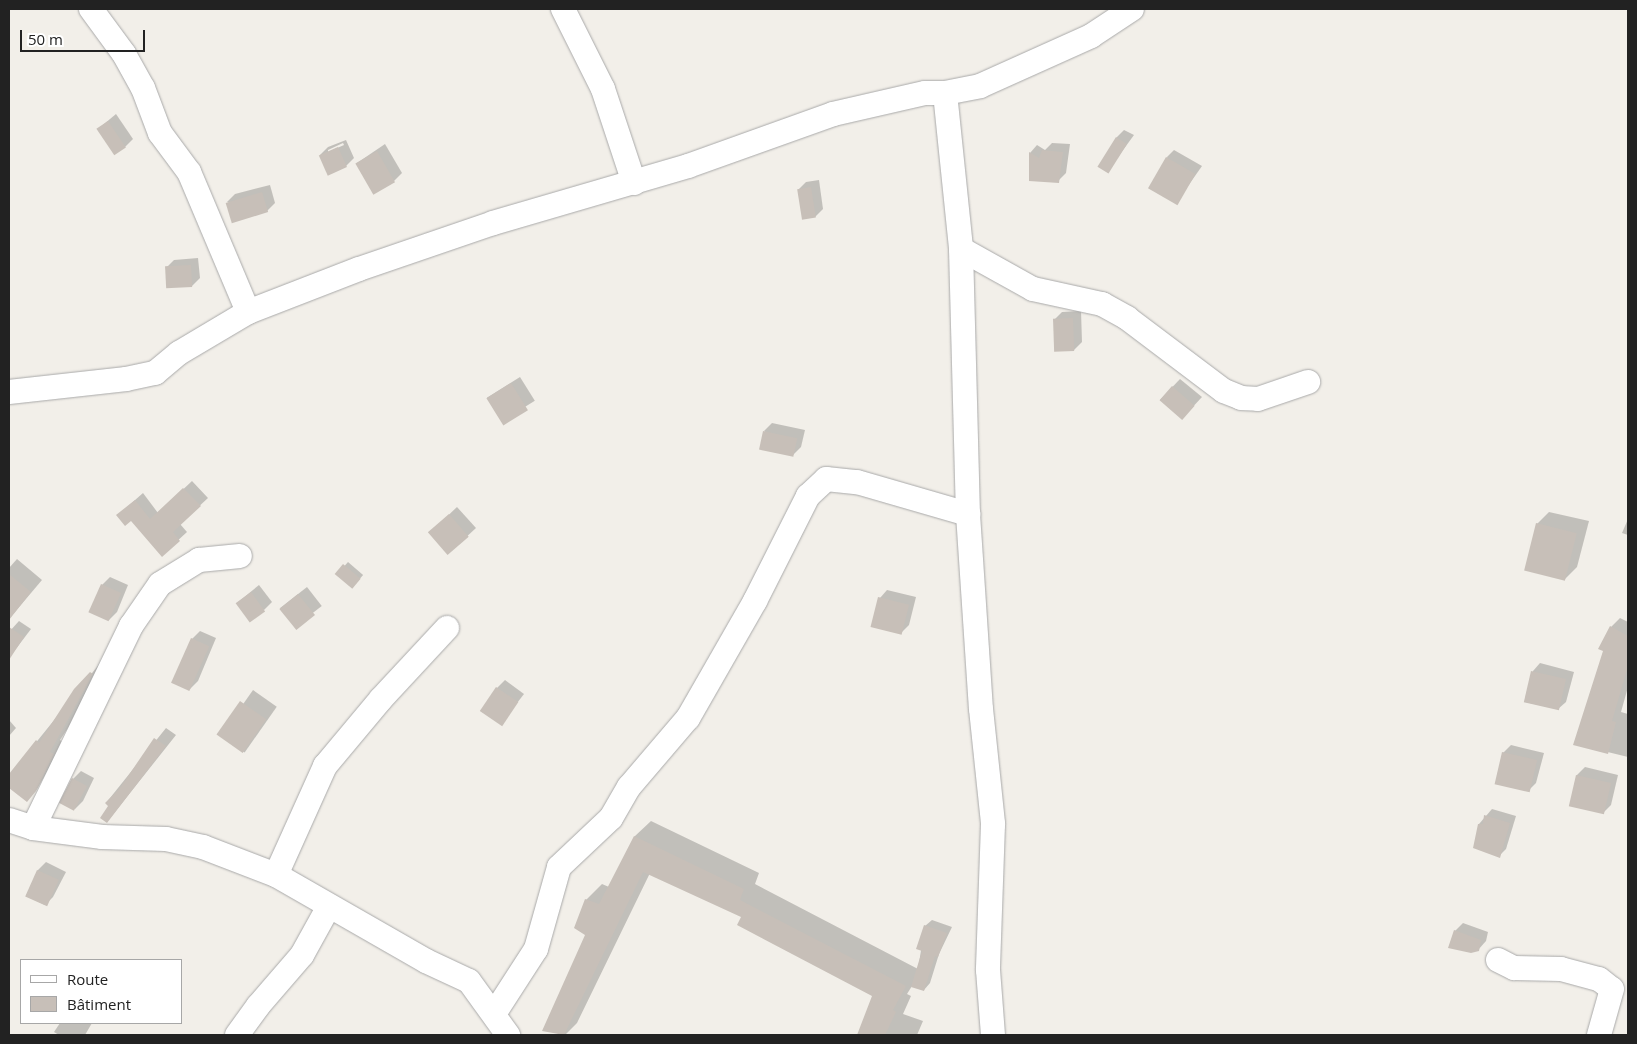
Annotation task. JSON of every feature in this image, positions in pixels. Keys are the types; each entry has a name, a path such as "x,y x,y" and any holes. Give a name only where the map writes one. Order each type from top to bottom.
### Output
{"street":[{"path":"91,9 124,54 143,88 160,133 189,172 248,312"},
{"path":"563,9 603,89 634,182"},
{"path":"9,392 126,380 155,373 179,353 248,312 424,246 634,182 833,114 925,93 945,93 980,86 1092,36 1132,9"},
{"path":"945,93 961,249 968,514 981,709 993,824 988,970 993,1035"},
{"path":"961,249 1033,289 1102,304 1127,318 1224,391 1241,398 1258,400 1308,382"},
{"path":"494,1014 536,949 559,867 611,818 629,787 688,718 755,601 808,496 826,479 849,481 968,514"},
{"path":"33,828 131,626 160,584 199,560 240,556"},
{"path":"276,875 325,766 381,699 447,628"},
{"path":"9,820 33,828 102,837 166,839 203,847 276,875 426,961 469,980 508,1035"},
{"path":"238,1035 258,1006 302,955 329,906"},
{"path":"1498,960 1514,968 1561,969 1612,988 1599,1035"}],"building":[{"path":"108,121 126,148 114,155 96,129"},
{"path":"1116,137 1127,144 1108,174 1097,167"},
{"path":"338,147 347,167 328,176 319,156"},
{"path":"1042,150 1063,152 1059,183 1029,181 1029,152 1039,158"},
{"path":"377,151 395,182 373,195 355,164"},
{"path":"1166,157 1195,174 1177,205 1148,188"},
{"path":"811,187 816,218 802,220 797,189"},
{"path":"262,192 268,212 232,223 226,203"},
{"path":"191,265 192,287 166,288 165,266"},
{"path":"1073,318 1074,351 1054,352 1053,319"},
{"path":"511,383 528,410 503,426 486,398"},
{"path":"1172,386 1195,406 1182,420 1160,400"},
{"path":"763,431 797,438 793,457 759,450"},
{"path":"183,488 201,506 173,532 180,541 162,557 131,521 125,526 116,515 135,500 150,519"},
{"path":"449,514 469,537 448,555 428,532"},
{"path":"1536,523 1577,533 1565,581 1524,571"},
{"path":"343,564 361,579 352,589 335,574"},
{"path":"9,574 31,592 9,620"},
{"path":"101,584 121,593 108,621 88,612"},
{"path":"251,592 265,611 250,623 236,603"},
{"path":"298,594 315,615 296,630 279,609"},
{"path":"878,597 909,605 902,635 871,627"},
{"path":"1610,626 1628,636 1628,666 1612,721 1616,722 1608,754 1573,745 1603,651 1598,649"},
{"path":"9,627 24,637 9,660"},
{"path":"191,638 209,646 189,691 171,683"},
{"path":"1531,671 1566,679 1559,710 1524,702"},
{"path":"90,672 93,674 50,752 54,754 36,791 27,802 9,788 9,774 36,740 39,743 74,689"},
{"path":"496,687 518,702 502,726 480,711"},
{"path":"240,701 266,719 243,753 216,735"},
{"path":"154,738 166,746 107,823 100,818 108,806 105,803 120,788"},
{"path":"1502,752 1537,760 1530,792 1495,784"},
{"path":"1576,775 1611,783 1604,814 1569,806"},
{"path":"72,778 87,786 74,811 59,803"},
{"path":"1484,815 1510,823 1500,858 1473,848 1478,824 1483,824"},
{"path":"634,836 744,889 740,900 906,986 893,1010 896,1012 885,1035 857,1035 872,996 737,925 741,917 643,872 564,1035 542,1031 585,935 574,928 585,899 599,904"},
{"path":"37,870 59,880 47,906 25,896"},
{"path":"924,925 947,933 938,957 935,956 924,991 911,987 922,951 916,949"},
{"path":"1454,930 1481,940 1479,951 1471,953 1448,948"}]}
